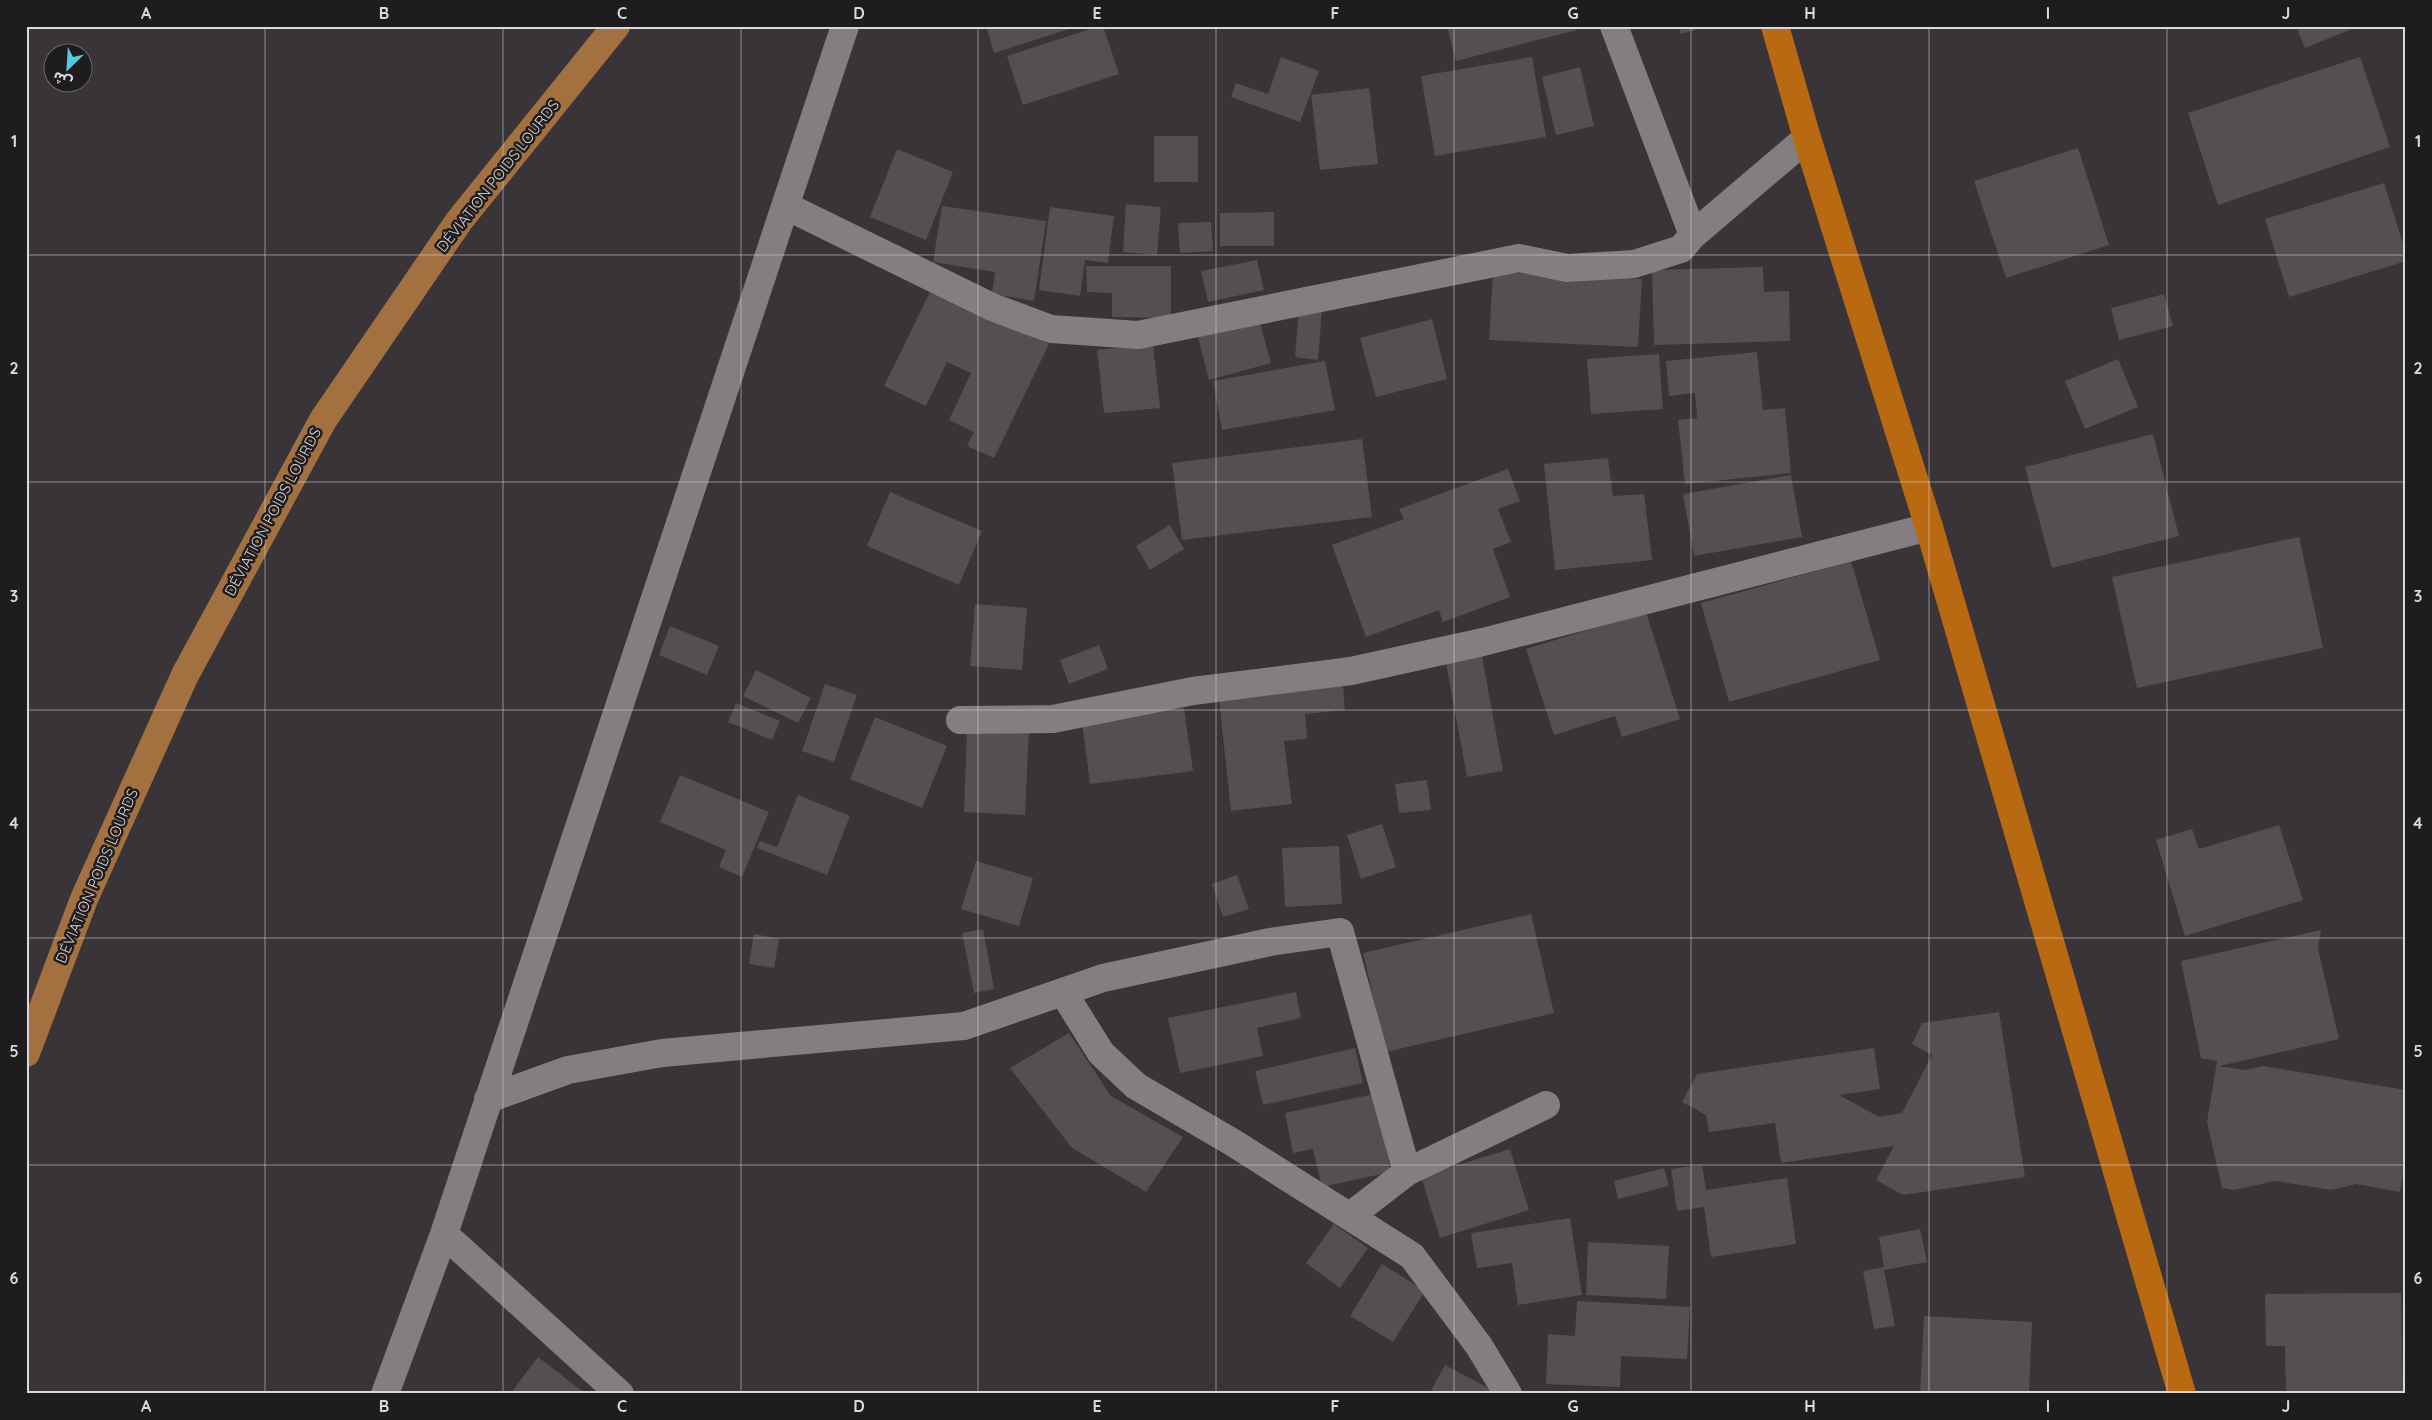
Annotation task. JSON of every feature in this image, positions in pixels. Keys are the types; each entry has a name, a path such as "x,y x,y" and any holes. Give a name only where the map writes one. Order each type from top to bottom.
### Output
{"highway":[{"path":"1775,26 1807,138 1929,527 2182,1394"}],"main road":[{"name":"DÉVIATION POIDS LOURDS","path":"26,1053 84,899 185,675 323,420 459,221 616,26"}],"street":[{"path":"384,1394 444,1234 845,26"},
{"path":"1614,26 1692,235"},
{"path":"786,206 992,307 1051,329 1138,335 1519,258 1567,268 1634,264 1681,250 1692,235 1807,138"},
{"path":"960,720 1053,719 1193,691 1352,671 1492,639 1929,527"},
{"path":"488,1099 568,1070 662,1052 964,1026 1103,978 1270,942 1340,932 1408,1172"},
{"path":"1063,992 1101,1053 1136,1086 1232,1142 1412,1256 1478,1346 1508,1394"},
{"path":"1350,1216 1408,1172 1546,1105"},
{"path":"444,1234 620,1394"}],"building":[{"path":"986,26 1075,26 1075,27 994,53"},
{"path":"1103,26 1119,74 1023,105 1007,56"},
{"path":"1447,26 1576,26 1577,30 1456,61"},
{"path":"1678,26 1705,26 1705,27 1681,34"},
{"path":"2296,26 2359,26 2305,48"},
{"path":"1281,57 1319,71 1300,122 1231,97 1236,83 1268,94"},
{"path":"1532,57 1546,137 1435,156 1421,76"},
{"path":"2360,57 2390,147 2218,205 2188,113"},
{"path":"1580,67 1594,126 1556,135 1542,77"},
{"path":"1369,88 1378,164 1320,170 1311,95"},
{"path":"1154,136 1198,136 1198,182 1154,182"},
{"path":"2078,148 2109,245 2006,278 1974,181"},
{"path":"897,149 953,172 926,240 870,217"},
{"path":"2384,183 2406,253 2406,261 2289,297 2265,219"},
{"path":"1126,204 1161,207 1157,255 1123,252"},
{"path":"942,206 1046,221 1034,301 992,294 995,272 933,262"},
{"path":"1050,207 1114,216 1108,263 1085,260 1080,296 1039,290"},
{"path":"1274,212 1274,246 1220,246 1220,213"},
{"path":"1211,222 1213,251 1180,253 1178,223"},
{"path":"1257,260 1264,290 1208,302 1201,271"},
{"path":"1086,266 1171,266 1171,318 1112,317 1112,293 1087,292"},
{"path":"1763,267 1764,292 1789,291 1790,341 1654,345 1652,270"},
{"path":"1493,272 1642,279 1638,347 1489,340"},
{"path":"932,288 1049,344 994,458 967,446 974,432 949,420 971,373 947,362 926,406 884,386"},
{"path":"2164,294 2173,326 2119,340 2111,308"},
{"path":"1299,308 1322,310 1318,360 1295,357"},
{"path":"1258,316 1271,363 1209,380 1197,333"},
{"path":"1432,319 1447,379 1376,397 1360,338"},
{"path":"1153,344 1160,408 1104,413 1097,350"},
{"path":"1757,352 1763,410 1785,408 1791,473 1685,484 1678,420 1697,418 1695,393 1669,396 1666,361"},
{"path":"1659,354 1663,409 1591,414 1587,359"},
{"path":"2118,359 2138,407 2085,429 2065,381"},
{"path":"1325,361 1335,410 1222,430 1213,381"},
{"path":"2153,434 2179,536 2052,568 2025,467"},
{"path":"1362,439 1372,517 1182,540 1172,463"},
{"path":"1608,458 1613,496 1644,494 1652,560 1555,570 1544,464"},
{"path":"1508,469 1520,501 1498,509 1511,542 1493,549 1510,597 1443,622 1439,610 1366,637 1332,545 1404,519 1399,509"},
{"path":"1791,475 1802,537 1694,556 1683,494"},
{"path":"890,492 982,531 959,585 867,546"},
{"path":"1170,525 1184,549 1150,570 1136,546"},
{"path":"2299,537 2323,648 2137,688 2112,577"},
{"path":"1851,561 1880,660 1729,702 1701,603"},
{"path":"975,604 1027,608 1022,670 970,666"},
{"path":"1646,612 1680,719 1622,737 1615,716 1554,735 1526,649"},
{"path":"670,626 719,646 707,675 659,655"},
{"path":"1099,645 1108,669 1069,684 1060,660"},
{"path":"1482,656 1503,771 1467,777 1446,663"},
{"path":"756,670 811,698 798,723 743,696"},
{"path":"825,684 857,695 834,762 802,751"},
{"path":"1343,686 1345,710 1305,714 1307,739 1284,741 1292,804 1231,811 1219,699"},
{"path":"736,703 780,721 772,740 728,722"},
{"path":"1184,708 1193,771 1090,784 1082,721"},
{"path":"875,717 947,746 922,808 850,779"},
{"path":"967,728 1029,731 1025,815 964,812"},
{"path":"680,775 769,812 742,877 719,867 726,850 660,822"},
{"path":"1427,780 1431,810 1399,813 1395,784"},
{"path":"798,795 850,816 827,875 757,848 760,841 777,847"},
{"path":"1382,824 1396,867 1361,879 1347,835"},
{"path":"2279,825 2303,900 2185,936 2156,840 2192,829 2199,849"},
{"path":"1339,846 1342,904 1285,907 1282,848"},
{"path":"976,861 1033,878 1019,926 961,909"},
{"path":"1237,875 1249,909 1223,917 1212,884"},
{"path":"1531,914 1554,1013 1386,1052 1363,953"},
{"path":"983,929 994,989 974,993 962,933"},
{"path":"2321,930 2318,949 2339,1039 2219,1066 2244,1070 2263,1066 2406,1090 2406,1158 2400,1192 2356,1184 2331,1190 2275,1181 2234,1190 2222,1188 2207,1122 2217,1061 2201,1058 2181,961"},
{"path":"754,934 779,939 774,968 749,964"},
{"path":"1296,992 1301,1018 1257,1028 1263,1056 1180,1073 1168,1018"},
{"path":"1999,1012 2025,1177 1903,1195 1876,1180 1894,1146 1781,1163 1775,1123 1709,1132 1706,1115 1682,1102 1697,1074 1874,1048 1880,1089 1839,1095 1879,1117 1902,1113 1932,1055 1912,1044 1922,1023"},
{"path":"1069,1033 1111,1096 1183,1137 1146,1192 1072,1148 1010,1068"},
{"path":"1355,1048 1363,1083 1263,1105 1255,1071"},
{"path":"1374,1094 1391,1172 1322,1187 1313,1149 1293,1153 1285,1113"},
{"path":"1510,1149 1529,1210 1440,1238 1421,1176"},
{"path":"1702,1165 1706,1190 1787,1178 1796,1244 1711,1257 1704,1207 1677,1211 1671,1169"},
{"path":"1664,1168 1669,1186 1618,1199 1614,1181"},
{"path":"1570,1218 1582,1295 1518,1305 1512,1263 1477,1268 1471,1233"},
{"path":"1334,1224 1368,1248 1340,1288 1306,1263"},
{"path":"1920,1229 1927,1262 1884,1270 1895,1326 1874,1329 1863,1271 1884,1267 1879,1237"},
{"path":"1588,1242 1669,1246 1666,1299 1586,1295"},
{"path":"1382,1264 1425,1291 1393,1342 1350,1316"},
{"path":"2401,1293 2403,1394 2286,1394 2285,1346 2266,1346 2265,1294"},
{"path":"1577,1301 1690,1307 1687,1359 1621,1356 1620,1387 1546,1384 1548,1334 1575,1336"},
{"path":"1924,1316 2032,1322 2029,1394 1920,1394"},
{"path":"538,1357 586,1394 510,1394"},
{"path":"1445,1365 1496,1392 1496,1394 1429,1394"}]}
